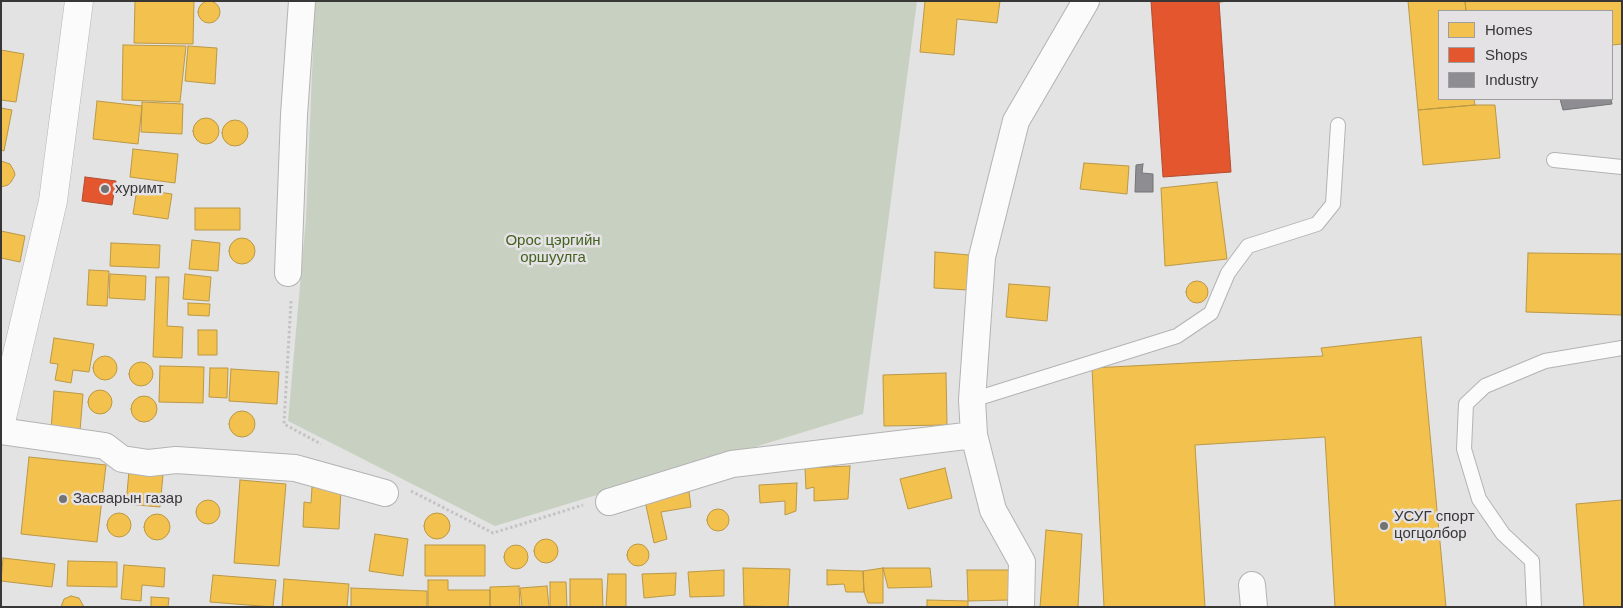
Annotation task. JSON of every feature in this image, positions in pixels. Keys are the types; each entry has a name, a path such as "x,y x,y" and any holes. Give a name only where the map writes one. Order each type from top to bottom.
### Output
{"street":[{"path":"1,422 53,201 79,1"},
{"path":"288,273 294,115 302,1"},
{"path":"1021,607 1022,562 993,510 974,435 972,400 982,258 1016,121 1086,1"},
{"path":"1,431 105,446 122,460 149,463 176,460 295,468 395,491"},
{"path":"608,502 732,464 974,435"}],"lane":[{"path":"972,400 1177,336 1211,313 1228,273 1248,246 1317,224 1333,204 1338,125"},
{"path":"1554,160 1622,166"},
{"path":"1534,607 1532,561 1503,534 1479,499 1464,449 1466,404 1485,386 1545,361 1622,348"}],"path":[{"path":"288,273 292,281 284,424 322,444"},
{"path":"395,491 492,533 589,503 608,502"}],"green space":[{"name":"Орос цэргийн оршуулга","path":"315,1 917,1 863,414 495,526 288,421 306,218"}],"building: Homes":[{"path":"135,1 194,1 193,44 134,43"},
{"path":"205,1 213,1 220,8 220,16 213,23 205,23 198,16 198,8"},
{"path":"925,1 1000,1 997,23 957,19 954,55 920,52"},
{"path":"1408,1 1465,1 1466,10 1438,10 1438,100 1474,100 1475,105 1418,110"},
{"path":"1465,1 1622,1 1622,44 1613,45 1613,10 1466,10"},
{"path":"123,45 186,46 180,102 122,100"},
{"path":"188,46 217,48 215,84 185,81"},
{"path":"1,50 24,54 16,102 1,100"},
{"path":"97,101 142,106 138,144 93,139"},
{"path":"142,102 183,104 182,134 141,132"},
{"path":"1495,105 1500,158 1423,165 1418,110"},
{"path":"1,108 12,110 4,151 1,150"},
{"path":"206,118 215,122 219,131 215,140 206,144 197,140 193,131 197,122"},
{"path":"235,120 244,124 248,133 244,142 235,146 226,142 222,133 226,124"},
{"path":"133,149 178,154 175,183 130,177"},
{"path":"1,161 10,164 15,175 8,185 1,187"},
{"path":"1084,163 1129,166 1127,194 1080,189"},
{"path":"1217,182 1227,259 1165,266 1161,188"},
{"path":"137,189 172,194 168,219 133,214"},
{"path":"195,208 240,208 240,230 195,230"},
{"path":"1,231 25,236 20,262 1,258"},
{"path":"242,238 251,242 255,251 251,260 242,264 233,260 229,251 233,242"},
{"path":"192,240 220,243 218,271 189,269"},
{"path":"111,243 160,245 159,268 110,266"},
{"path":"935,252 969,255 968,290 934,288"},
{"path":"1528,253 1622,254 1622,315 1526,312"},
{"path":"89,270 109,271 107,306 87,305"},
{"path":"110,274 146,276 145,300 109,298"},
{"path":"185,274 211,277 209,301 183,299"},
{"path":"156,277 169,277 167,326 183,327 182,358 153,357"},
{"path":"1197,281 1205,284 1208,292 1205,300 1197,303 1189,300 1186,292 1189,284"},
{"path":"1009,284 1050,287 1047,321 1006,317"},
{"path":"188,303 210,304 209,316 188,315"},
{"path":"198,330 217,330 217,355 198,355"},
{"name":"УСУГ спорт цогцолбор","path":"1421,337 1446,607 1335,607 1325,437 1195,445 1205,607 1104,607 1092,368 1323,356 1321,348"},
{"path":"54,338 94,344 89,372 73,370 71,383 55,380 58,364 50,363"},
{"path":"105,356 114,359 117,368 114,377 105,380 96,377 93,368 96,359"},
{"path":"141,362 150,365 153,374 150,383 141,386 132,383 129,374 132,365"},
{"path":"160,366 204,367 203,403 159,402"},
{"path":"210,368 228,368 227,398 209,397"},
{"path":"231,369 279,372 277,404 229,401"},
{"path":"946,373 947,425 884,426 883,375"},
{"path":"100,390 109,393 112,402 109,411 100,414 91,411 88,402 91,393"},
{"path":"54,391 83,394 80,431 51,429"},
{"path":"144,396 153,400 157,409 153,418 144,422 135,418 131,409 135,400"},
{"path":"242,411 251,415 255,424 251,433 242,437 233,433 229,424 233,415"},
{"name":"Засварын газар","path":"29,457 106,465 97,542 21,534"},
{"path":"850,466 848,499 814,501 814,487 806,489 805,468"},
{"path":"945,468 952,498 908,509 900,479"},
{"path":"129,471 163,475 160,507 126,504"},
{"path":"240,480 286,484 279,566 234,563"},
{"path":"797,483 796,511 785,515 785,501 760,503 759,485"},
{"path":"312,487 341,489 339,529 303,527 304,502 311,503"},
{"path":"689,492 691,507 661,512 667,539 654,543 645,501"},
{"path":"208,500 213,501 219,507 219,517 213,523 208,524 203,523 197,517 196,512 197,507 203,501"},
{"path":"1622,500 1622,607 1584,607 1576,504"},
{"path":"718,509 726,512 729,520 726,528 718,531 710,528 707,520 710,512"},
{"path":"119,513 128,516 131,525 128,534 119,537 110,534 107,525 110,516"},
{"path":"437,513 446,517 450,526 446,535 437,539 428,535 424,526 428,517"},
{"path":"157,514 166,518 170,527 166,536 157,540 148,536 144,527 148,518"},
{"path":"1046,530 1082,534 1078,607 1040,607"},
{"path":"375,534 408,539 403,576 369,571"},
{"path":"546,539 551,540 557,546 557,556 551,562 546,563 541,562 535,556 534,551 535,546 541,540"},
{"path":"638,544 646,547 649,555 646,563 638,566 630,563 627,555 630,547"},
{"path":"425,545 485,545 485,576 425,576"},
{"path":"516,545 524,549 528,557 524,565 516,569 508,565 504,557 508,549"},
{"path":"3,558 55,564 52,587 1,581"},
{"path":"68,561 117,562 117,587 67,586"},
{"path":"124,565 165,568 164,587 142,585 141,601 121,599"},
{"path":"743,568 790,569 788,607 744,606"},
{"path":"883,568 930,568 932,587 888,588"},
{"path":"883,568 883,603 868,603 864,592 863,571"},
{"path":"724,570 724,596 690,597 688,572"},
{"path":"827,570 863,571 864,592 846,592 844,584 827,585"},
{"path":"967,570 1011,570 1011,600 968,601"},
{"path":"676,573 675,595 644,598 642,574"},
{"path":"608,574 626,574 626,607 606,607"},
{"path":"213,575 276,580 273,607 210,602"},
{"path":"284,579 349,584 347,607 282,607"},
{"path":"570,579 602,579 603,607 570,607"},
{"path":"428,580 448,580 448,590 490,590 490,607 428,607"},
{"path":"550,582 566,582 567,607 550,607"},
{"path":"519,586 520,607 490,607 490,587"},
{"path":"547,586 549,607 522,607 520,588"},
{"path":"351,588 427,591 427,607 351,607"},
{"path":"71,596 79,598 84,607 61,607 64,599"},
{"path":"151,597 169,598 168,607 151,607"},
{"path":"927,600 968,601 968,607 927,607"}],"building: Shops":[{"path":"1151,1 1230,1 1219,2 1231,172 1163,177"},
{"path":"85,177 116,181 112,205 82,201"}],"building: Industry":[{"path":"1560,100 1611,100 1612,104 1563,110"},
{"path":"1143,164 1142,173 1153,174 1153,192 1135,192 1136,165"}],"place":[{"name":"хуримт","path":"105,189"},
{"name":"Засварын газар","path":"63,499"},
{"name":"УСУГ спорт цогцолбор","path":"1384,526"}]}
